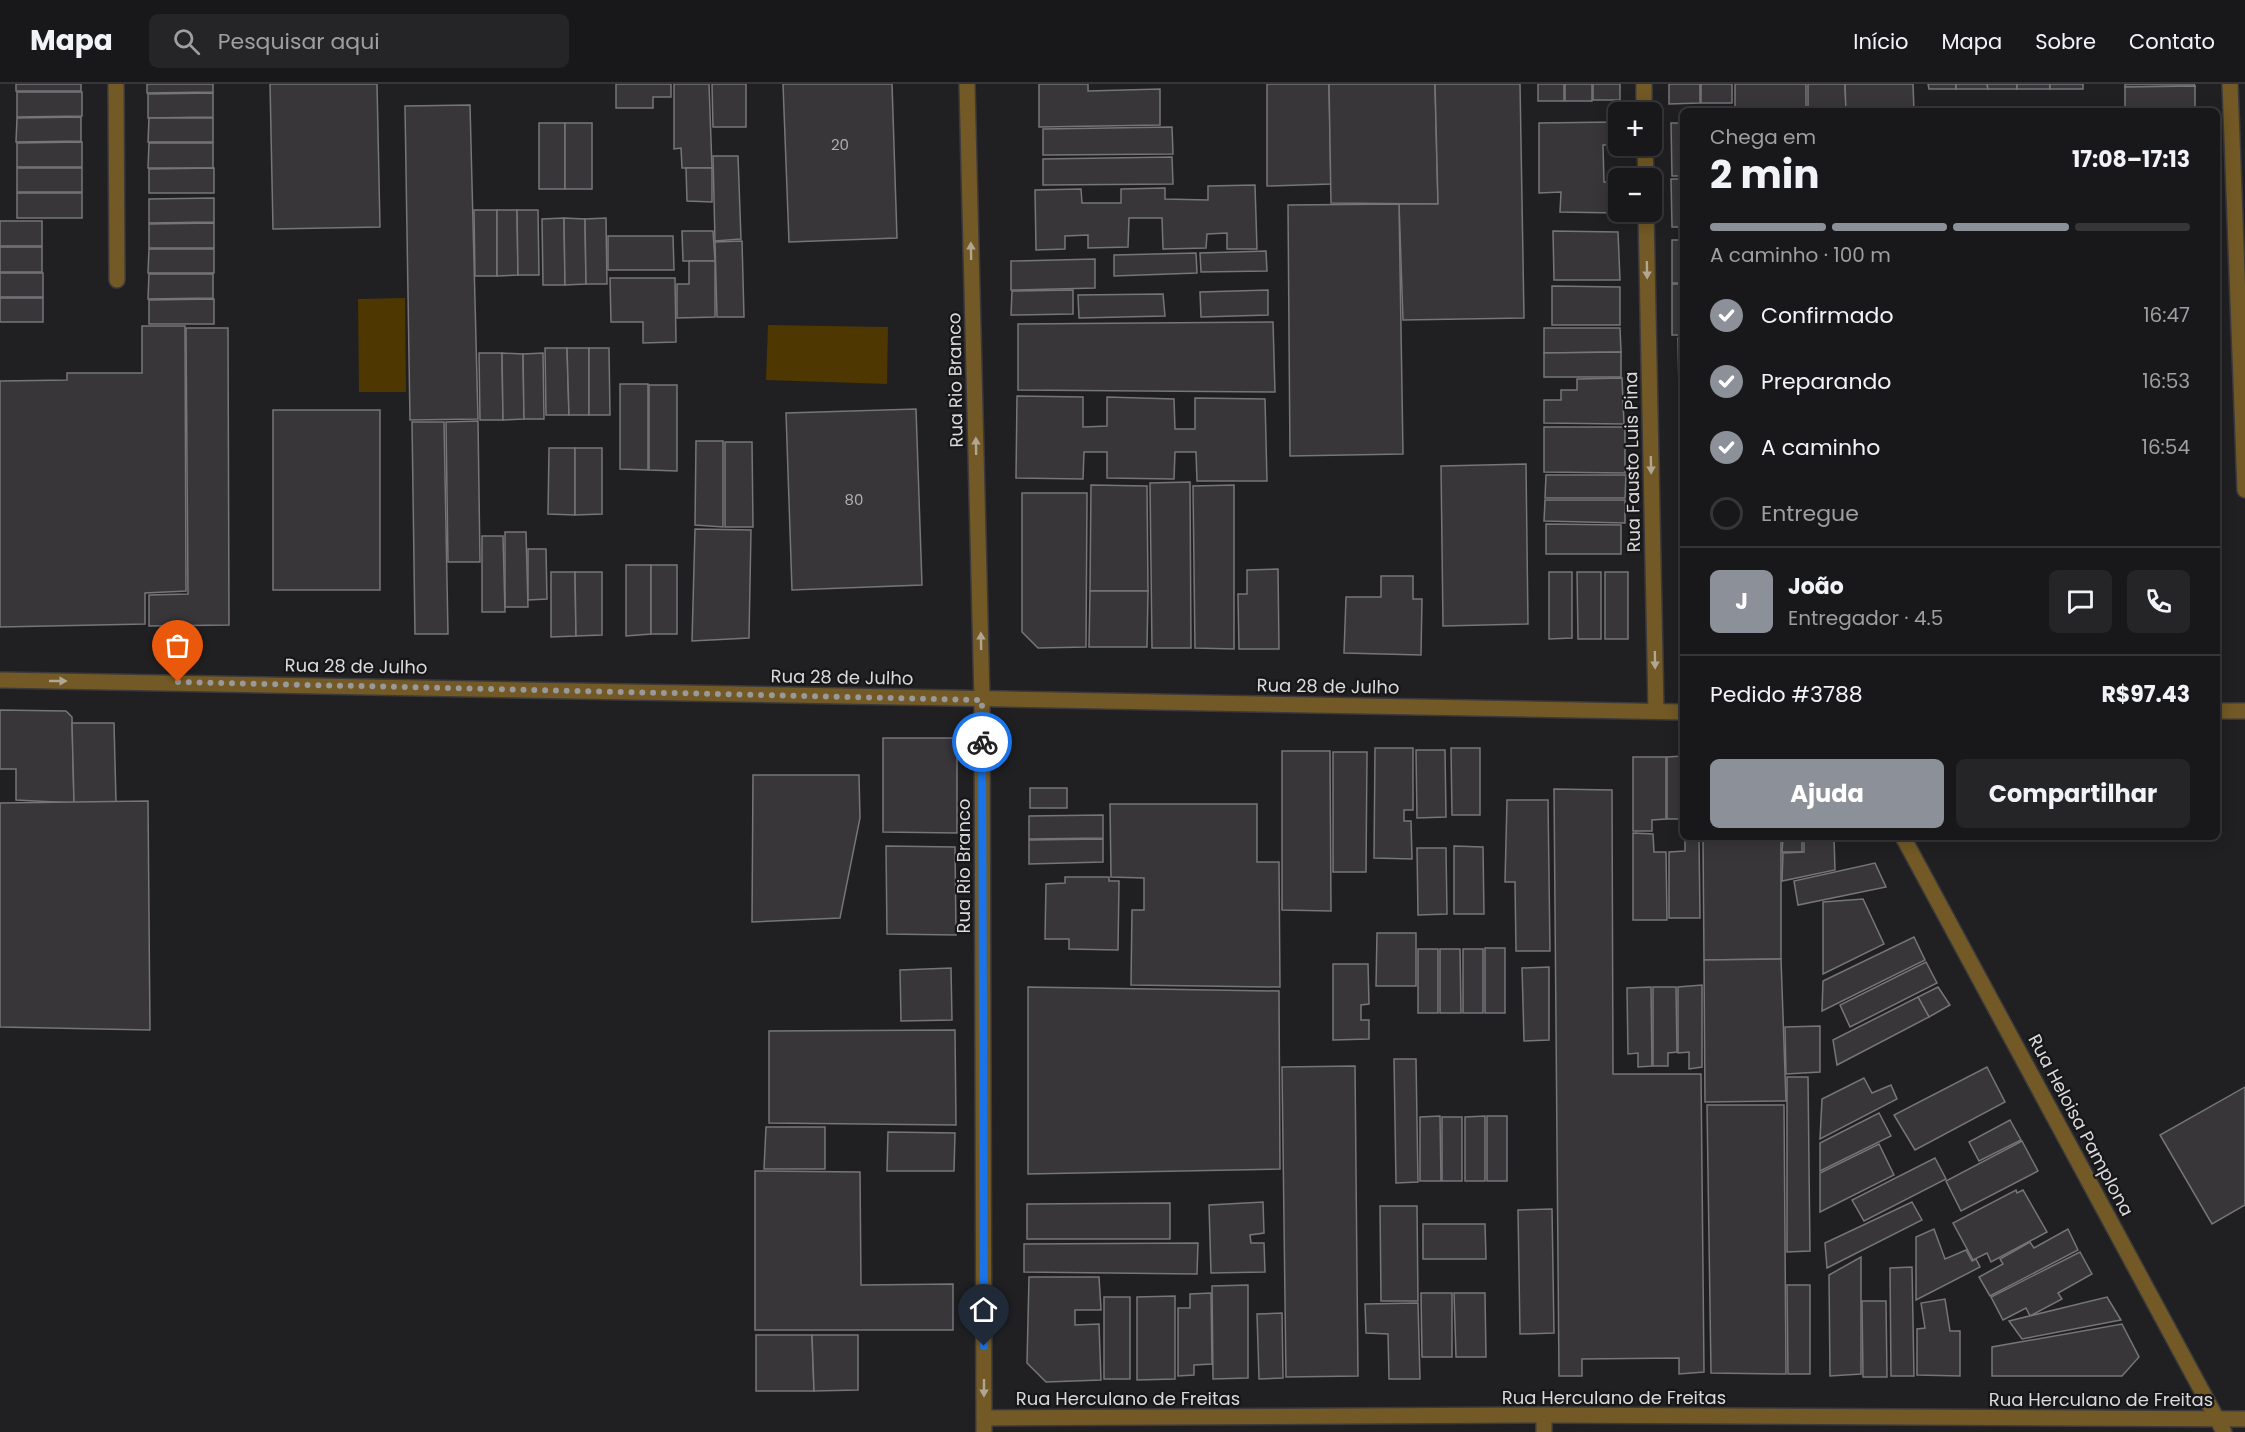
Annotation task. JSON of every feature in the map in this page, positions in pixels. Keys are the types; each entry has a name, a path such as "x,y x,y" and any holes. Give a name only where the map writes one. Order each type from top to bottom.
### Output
{"street":[{"path":"116,84 117,280"},
{"name":"Rua Rio Branco","path":"967,84 982,700 984,1425"},
{"path":"1644,84 1644,102"},
{"path":"2230,84 2245,490"},
{"name":"Rua Fausto Luis Pina","path":"1646,222 1656,711"},
{"name":"Rua 28 de Julho","path":"0,680 1680,712"},
{"path":"2220,711 2245,711"},
{"name":"Rua Heloisa Pamplona","path":"1906,840 2220,1426"},
{"path":"1544,1415 1544,1432"},
{"name":"Rua Herculano de Freitas","path":"984,1425 1544,1415 2220,1426 2245,1419"}],"shaded area":[{"path":"405,298 406,392 359,392 358,299"},
{"path":"768,325 888,327 887,384 766,380"}],"building":[{"path":"16,84 81,84 81,91 16,91"},
{"path":"147,84 213,84 213,92 147,93"},
{"path":"270,84 377,84 380,227 273,229"},
{"path":"616,84 671,84 671,97 653,97 653,108 616,108"},
{"path":"674,84 709,84 712,168 682,168 681,148 674,149"},
{"path":"712,84 746,84 746,127 713,127"},
{"path":"783,84 892,84 897,238 789,242"},
{"path":"1039,84 1088,84 1088,91 1160,89 1160,125 1039,127"},
{"path":"1267,84 1329,84 1331,184 1267,186"},
{"path":"1329,84 1435,84 1438,204 1331,203"},
{"path":"1435,84 1520,84 1524,318 1403,320 1399,204 1438,204"},
{"path":"1538,84 1564,84 1564,101 1538,101"},
{"path":"1565,84 1592,84 1592,101 1565,101"},
{"path":"1593,84 1620,84 1620,100 1593,100"},
{"path":"1669,84 1700,84 1700,103 1669,104"},
{"path":"1701,84 1732,84 1732,103 1701,103"},
{"path":"1735,84 1806,84 1806,108 1735,108"},
{"path":"1808,84 1845,84 1846,108 1808,108"},
{"path":"1845,84 1913,84 1914,108 1846,108"},
{"path":"1928,84 1956,84 1956,89 1929,89"},
{"path":"1956,84 1987,84 1988,89 1956,89"},
{"path":"1987,84 2017,84 2017,89 1988,89"},
{"path":"2017,84 2050,84 2050,89 2017,89"},
{"path":"2050,84 2083,84 2083,89 2050,89"},
{"path":"2125,84 2194,84 2195,86 2125,87"},
{"path":"2195,86 2195,108 2125,108 2125,87"},
{"path":"17,92 82,92 82,116 17,117"},
{"path":"213,93 213,117 148,118 148,94"},
{"path":"470,105 478,419 410,420 405,106"},
{"path":"81,117 81,141 16,142 17,118"},
{"path":"149,118 213,118 213,142 148,142"},
{"path":"1608,122 1608,145 1603,145 1604,182 1608,182 1608,213 1560,212 1561,192 1539,193 1539,123"},
{"path":"539,123 565,123 565,189 539,189"},
{"path":"565,123 592,123 592,189 565,189"},
{"path":"1671,123 1680,123 1680,176 1672,176"},
{"path":"1172,127 1173,154 1043,155 1043,129"},
{"path":"82,142 82,167 17,167 17,143"},
{"path":"149,143 213,143 213,168 148,168"},
{"path":"713,156 738,156 741,239 715,241"},
{"path":"1172,157 1173,184 1043,185 1043,159"},
{"path":"17,168 82,168 82,192 17,192"},
{"path":"214,168 214,193 149,193 149,169"},
{"path":"686,168 712,168 712,202 687,201"},
{"path":"1671,179 1680,179 1680,227 1672,227"},
{"path":"1255,185 1257,249 1227,249 1227,233 1207,234 1206,248 1163,249 1162,218 1129,218 1128,247 1088,248 1088,235 1065,236 1065,249 1036,250 1035,190 1081,189 1082,203 1121,203 1121,189 1165,188 1165,199 1208,200 1208,186"},
{"path":"17,193 82,193 82,218 17,218"},
{"path":"214,198 214,222 149,223 149,199"},
{"path":"1399,204 1403,454 1290,456 1288,205"},
{"path":"474,210 497,210 497,276 475,276"},
{"path":"497,210 517,210 518,275 497,276"},
{"path":"517,210 538,210 539,275 518,275"},
{"path":"564,218 565,285 543,285 542,219"},
{"path":"564,218 585,219 586,284 565,285"},
{"path":"606,218 607,284 586,284 585,219"},
{"path":"0,221 42,221 42,246 0,246"},
{"path":"214,223 214,248 149,248 149,224"},
{"path":"682,231 713,231 715,261 683,261"},
{"path":"1553,231 1618,232 1620,280 1554,280"},
{"path":"608,236 673,236 674,270 608,270"},
{"path":"1672,240 1680,240 1680,283 1672,283"},
{"path":"742,241 744,317 717,317 715,242"},
{"path":"0,247 42,247 42,272 0,272"},
{"path":"149,249 214,249 214,273 148,273"},
{"path":"1266,251 1267,271 1201,272 1200,253"},
{"path":"1196,253 1197,273 1114,276 1114,255"},
{"path":"1095,259 1095,288 1011,290 1011,261"},
{"path":"689,261 715,261 715,317 677,318 677,284 689,284"},
{"path":"0,273 43,273 43,297 0,297"},
{"path":"149,274 213,274 213,298 148,299"},
{"path":"610,278 675,278 676,342 643,343 643,322 611,322"},
{"path":"1672,284 1680,284 1680,335 1672,335"},
{"path":"1552,286 1620,287 1620,325 1552,325"},
{"path":"1073,290 1073,314 1011,315 1012,291"},
{"path":"1268,290 1268,315 1201,317 1200,292"},
{"path":"1163,294 1165,316 1079,318 1078,295"},
{"path":"0,298 43,298 43,322 0,322"},
{"path":"214,299 214,324 149,324 149,300"},
{"path":"1273,322 1275,392 1018,390 1018,324"},
{"path":"142,326 185,326 186,591 145,593 145,624 0,627 0,381 67,380 67,373 142,373"},
{"path":"186,328 228,328 229,625 149,626 149,595 188,594"},
{"path":"1544,328 1620,328 1621,352 1544,353"},
{"path":"1678,338 1680,338 1680,392"},
{"path":"545,348 567,348 569,415 546,415"},
{"path":"567,348 589,348 589,415 569,415"},
{"path":"589,348 609,348 610,415 589,415"},
{"path":"1621,352 1621,377 1544,377 1544,353"},
{"path":"479,353 502,353 503,420 480,420"},
{"path":"502,353 523,354 524,419 503,420"},
{"path":"543,353 544,419 524,419 523,354"},
{"path":"1622,378 1624,424 1544,423 1544,400 1561,400 1561,390 1577,390 1577,379"},
{"path":"620,384 648,384 648,470 620,469"},
{"path":"649,385 677,385 677,471 649,470"},
{"path":"1679,394 1680,394 1680,445"},
{"path":"1017,396 1083,397 1083,427 1107,426 1107,397 1174,399 1175,429 1195,429 1195,398 1265,399 1267,481 1197,481 1196,452 1175,452 1174,479 1107,478 1107,452 1084,452 1083,479 1016,478"},
{"path":"916,409 922,585 792,590 786,413"},
{"path":"273,410 380,410 380,590 273,590"},
{"path":"478,421 480,562 448,562 446,422"},
{"path":"412,422 444,422 448,634 415,634"},
{"path":"1544,427 1625,427 1625,473 1544,472"},
{"path":"696,441 723,441 723,527 695,525"},
{"path":"725,442 752,442 753,527 725,527"},
{"path":"549,448 575,448 575,515 548,514"},
{"path":"575,448 602,448 602,514 575,515"},
{"path":"1526,464 1528,624 1443,626 1441,466"},
{"path":"1546,475 1626,475 1625,498 1545,498"},
{"path":"1190,482 1191,648 1152,648 1150,483"},
{"path":"1091,485 1147,486 1148,591 1090,591"},
{"path":"1234,485 1234,649 1195,648 1193,486"},
{"path":"1022,493 1087,493 1086,647 1038,648 1022,632"},
{"path":"1545,500 1625,500 1625,523 1544,521"},
{"path":"1546,524 1621,525 1621,554 1546,554"},
{"path":"695,529 751,530 749,638 692,641"},
{"path":"505,532 526,532 528,607 505,607"},
{"path":"482,536 503,536 505,612 482,612"},
{"path":"528,549 546,549 547,599 528,600"},
{"path":"626,565 651,565 651,634 626,636"},
{"path":"651,565 677,565 677,634 651,634"},
{"path":"1278,569 1279,649 1239,649 1238,594 1247,594 1247,570"},
{"path":"551,572 575,572 576,636 551,637"},
{"path":"575,572 602,572 602,635 576,636"},
{"path":"1549,572 1572,572 1572,638 1549,639"},
{"path":"1577,572 1601,572 1601,639 1578,639"},
{"path":"1605,572 1628,572 1628,639 1605,639"},
{"path":"1381,576 1413,576 1413,599 1422,599 1421,655 1344,653 1346,597 1381,597"},
{"path":"1090,591 1148,591 1147,647 1089,647"},
{"path":"0,710 66,711 72,717 74,803 16,800 16,769 0,769"},
{"path":"72,723 114,723 116,802 74,803"},
{"path":"883,738 957,738 957,833 883,832"},
{"path":"1375,748 1413,748 1413,810 1404,810 1404,821 1411,821 1412,859 1374,858"},
{"path":"1451,748 1480,748 1480,815 1452,815"},
{"path":"1416,750 1445,750 1446,817 1417,818"},
{"path":"1282,751 1330,751 1331,911 1282,910"},
{"path":"1333,752 1367,752 1366,872 1333,872"},
{"path":"1680,756 1680,819 1667,819 1667,757"},
{"path":"1633,757 1666,757 1666,819 1652,820 1652,831 1633,831"},
{"path":"753,775 859,775 860,818 840,918 752,922"},
{"path":"1030,788 1067,788 1067,808 1030,808"},
{"path":"1554,789 1612,790 1613,1074 1701,1074 1704,1372 1679,1374 1679,1358 1582,1359 1582,1376 1559,1376"},
{"path":"1507,800 1548,800 1550,951 1516,951 1515,882 1505,882"},
{"path":"148,801 150,1030 0,1027 0,803"},
{"path":"1110,804 1257,804 1257,862 1279,862 1280,987 1131,985 1132,910 1144,910 1144,878 1111,877"},
{"path":"1103,815 1103,838 1029,839 1029,816"},
{"path":"1633,833 1653,834 1654,852 1666,852 1667,920 1633,920"},
{"path":"1103,839 1103,862 1029,864 1029,840"},
{"path":"1685,840 1699,840 1700,918 1669,918 1669,852 1685,851"},
{"path":"1703,840 1781,840 1781,959 1704,960"},
{"path":"1783,840 1802,840 1802,852 1782,852"},
{"path":"1804,840 1834,840 1835,870 1782,881 1783,853 1804,852"},
{"path":"886,846 955,847 956,935 887,934"},
{"path":"1454,846 1483,847 1484,914 1454,914"},
{"path":"1417,848 1446,848 1447,914 1418,915"},
{"path":"1875,863 1886,887 1798,905 1794,881"},
{"path":"1065,877 1109,877 1109,881 1119,881 1118,950 1069,949 1069,939 1045,939 1046,884 1065,883"},
{"path":"1863,899 1884,944 1823,974 1823,902"},
{"path":"1377,933 1416,933 1416,986 1376,986"},
{"path":"1914,937 1925,960 1822,1011 1823,981"},
{"path":"1485,948 1505,948 1505,1013 1485,1013"},
{"path":"1418,949 1438,949 1438,1013 1418,1013"},
{"path":"1440,949 1460,949 1461,1013 1440,1013"},
{"path":"1463,949 1483,949 1483,1013 1463,1013"},
{"path":"1781,959 1786,1101 1705,1102 1704,960"},
{"path":"1926,962 1937,983 1850,1027 1840,1005"},
{"path":"1333,964 1368,964 1369,1004 1361,1005 1361,1020 1369,1020 1369,1039 1333,1040"},
{"path":"1549,967 1549,1040 1524,1041 1522,968"},
{"path":"951,968 952,1020 901,1021 900,970"},
{"path":"1702,985 1702,1067 1689,1069 1689,1052 1678,1053 1678,987"},
{"path":"1028,987 1279,991 1280,1169 1028,1174"},
{"path":"1651,987 1652,1066 1638,1067 1638,1053 1628,1054 1627,988"},
{"path":"1653,987 1676,987 1677,1052 1668,1053 1668,1066 1653,1066"},
{"path":"1938,987 1950,1005 1929,1017 1918,997"},
{"path":"1918,997 1929,1017 1837,1065 1833,1040"},
{"path":"1820,1026 1820,1072 1786,1074 1785,1027"},
{"path":"955,1030 956,1125 769,1123 769,1031"},
{"path":"1394,1059 1416,1059 1418,1182 1396,1183"},
{"path":"1355,1066 1358,1376 1286,1377 1282,1067"},
{"path":"1987,1067 2005,1102 1915,1150 1894,1115"},
{"path":"1787,1077 1808,1077 1810,1251 1787,1252"},
{"path":"1864,1078 1872,1093 1891,1085 1897,1099 1820,1139 1822,1099"},
{"path":"2245,1087 2245,1205 2212,1224 2160,1135"},
{"path":"1707,1105 1784,1105 1786,1374 1711,1373"},
{"path":"1879,1113 1891,1136 1820,1171 1820,1143"},
{"path":"1440,1116 1441,1181 1420,1181 1420,1117"},
{"path":"1485,1116 1485,1181 1465,1181 1465,1117"},
{"path":"1487,1116 1507,1116 1507,1181 1487,1181"},
{"path":"1442,1117 1462,1117 1462,1181 1442,1181"},
{"path":"2010,1120 2021,1140 1979,1161 1969,1142"},
{"path":"766,1127 825,1127 825,1169 764,1169"},
{"path":"888,1132 955,1133 954,1171 887,1171"},
{"path":"2022,1141 2038,1171 1961,1211 1946,1181"},
{"path":"1879,1144 1894,1175 1820,1212 1820,1173"},
{"path":"1935,1158 1946,1179 1864,1221 1852,1200"},
{"path":"755,1171 860,1172 861,1285 953,1284 953,1330 755,1330"},
{"path":"2016,1190 2017,1193 2023,1190 2047,1232 1991,1262 1987,1253 1973,1260 1953,1223"},
{"path":"1263,1202 1264,1233 1250,1235 1251,1243 1264,1243 1265,1272 1211,1273 1209,1205"},
{"path":"1912,1202 1922,1220 1827,1268 1825,1243"},
{"path":"1170,1203 1170,1239 1027,1239 1027,1204"},
{"path":"1380,1206 1417,1206 1418,1301 1381,1301"},
{"path":"1552,1209 1554,1333 1520,1334 1518,1210"},
{"path":"1423,1224 1485,1224 1486,1259 1423,1259"},
{"path":"1934,1229 1945,1259 1966,1250 1972,1261 1976,1259 1980,1267 1916,1300 1916,1237"},
{"path":"2068,1229 2078,1250 1990,1296 1979,1277 2003,1264 2000,1259 2030,1242 2034,1248"},
{"path":"1198,1243 1197,1274 1024,1272 1024,1244"},
{"path":"2080,1252 2092,1274 2058,1293 2062,1299 2030,1316 2026,1308 2003,1320 1991,1297"},
{"path":"1861,1257 1861,1374 1830,1376 1829,1275"},
{"path":"1912,1267 1914,1376 1891,1376 1890,1268"},
{"path":"1029,1277 1099,1277 1101,1310 1075,1310 1075,1325 1099,1324 1101,1380 1046,1382 1027,1363"},
{"path":"1248,1285 1248,1378 1213,1379 1212,1286"},
{"path":"1787,1285 1810,1285 1810,1374 1788,1374"},
{"path":"1211,1293 1212,1364 1194,1365 1194,1375 1178,1376 1178,1308 1190,1308 1190,1294"},
{"path":"1421,1293 1452,1293 1452,1357 1422,1357"},
{"path":"1454,1293 1485,1293 1486,1357 1456,1357"},
{"path":"1175,1296 1175,1379 1137,1380 1137,1297"},
{"path":"1104,1297 1130,1297 1130,1379 1104,1379"},
{"path":"2107,1297 2121,1320 2022,1339 2009,1321"},
{"path":"1945,1299 1950,1331 1960,1331 1960,1376 1917,1375 1917,1329 1925,1328 1921,1303"},
{"path":"1862,1301 1886,1301 1887,1377 1863,1377"},
{"path":"1418,1303 1420,1379 1389,1379 1388,1334 1366,1333 1365,1304"},
{"path":"1282,1313 1283,1378 1259,1379 1257,1314"},
{"path":"2122,1324 2139,1357 2122,1376 1992,1376 1992,1347"},
{"path":"756,1335 812,1335 814,1391 756,1391"},
{"path":"812,1335 858,1335 858,1390 814,1391"}],"way so far":[{"path":"178,682 982,700 982,742"}],"route":[{"path":"982,742 984,1346"}]}
